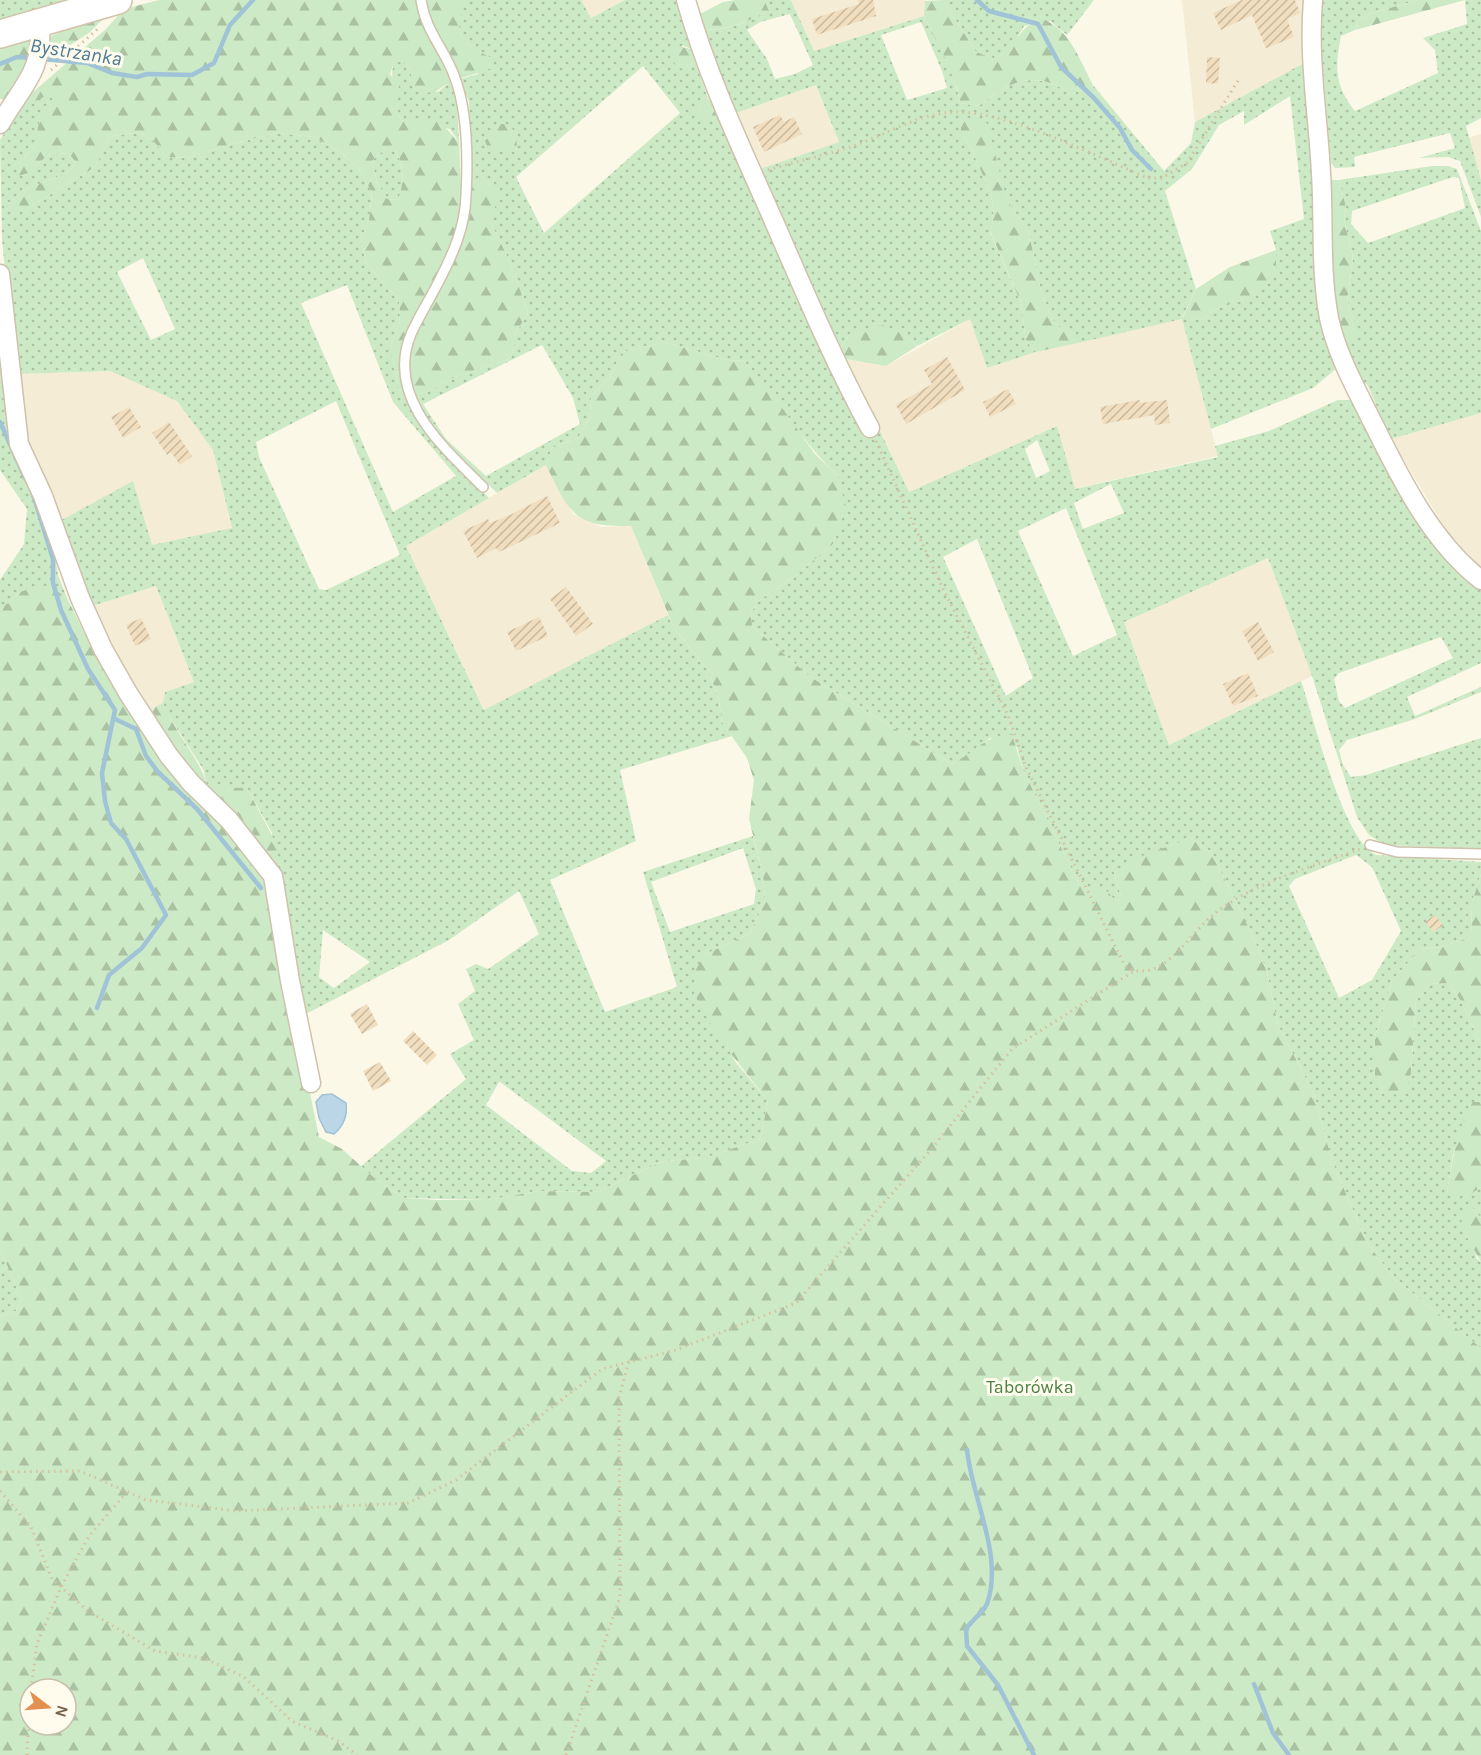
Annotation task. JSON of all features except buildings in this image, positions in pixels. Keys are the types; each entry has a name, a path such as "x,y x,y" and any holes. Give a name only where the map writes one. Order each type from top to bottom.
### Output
{"street":[{"path":"686,0 705,63 806,294 870,428"},
{"path":"1313,0 1311,61 1321,173 1326,293 1332,331 1352,381 1404,482 1452,552 1481,580"},
{"path":"0,34 40,33 116,1"},
{"path":"0,124 31,78 40,33"},
{"path":"0,274 19,444 43,496 80,598 103,649 128,693 169,756 191,783 229,820 273,876 290,981 311,1083"}],"lane":[{"path":"421,0 429,30 455,77 460,97 466,198 461,229 453,253 411,335 405,375 408,394 424,423 483,487"},
{"path":"1370,846 1397,852 1481,855"}],"path":[{"path":"31,78 36,81 94,35 108,19 116,1"},
{"path":"753,174 855,145 927,115 958,112 984,115 1016,124 1148,178 1162,178 1187,163 1239,79"},
{"path":"870,428 942,587 1008,715 1026,767 1125,966 1134,971 1149,971 1165,963 1213,915 1238,898 1370,846"},
{"path":"0,1472 80,1471 146,1500 237,1511 408,1503 456,1480 602,1369 676,1350 796,1303 933,1147 1012,1049 1134,971"},
{"path":"566,1755 620,1597 619,1397 629,1361"},
{"path":"0,1491 31,1527 52,1579 88,1611 155,1652 204,1658 244,1677 292,1721 338,1741 357,1755"},
{"path":"33,1677 37,1644 61,1587 89,1536 127,1492"},
{"path":"27,1755 28,1737"}],"shaded area":[{"path":"581,0 625,0 591,18"},
{"path":"791,0 925,1 924,16 814,51"},
{"path":"1182,0 1307,0 1304,63 1195,122"},
{"path":"816,85 839,142 757,170 733,114"},
{"path":"1481,134 1481,180 1468,138"},
{"path":"970,319 987,368 1036,352 1182,319 1218,456 1074,489 1057,426 909,492 846,359 886,366"},
{"path":"110,371 177,401 213,450 232,529 152,545 60,521 27,443 20,374"},
{"path":"1481,413 1481,569 1447,531 1391,439"},
{"path":"546,465 573,514 601,527 631,526 668,615 485,711 406,546"},
{"path":"1268,558 1312,676 1169,745 1124,622"},
{"path":"156,586 194,682 165,692 163,703 155,707 147,718 89,607"}],"green space":[{"path":"0,0 71,0 0,22"},
{"path":"159,0 462,0 459,19 461,35 470,45 495,59 492,68 456,80 428,93 415,91 411,84 411,70 402,61 394,63 390,74 399,86 397,114 403,121 439,121 459,142 461,189 478,180 493,180 498,199 490,221 511,264 528,313 514,336 514,350 509,359 453,378 425,393 414,394 399,389 390,348 400,319 399,300 366,263 361,239 369,220 372,193 359,169 343,154 315,137 278,133 231,144 188,158 166,157 154,142 143,135 129,134 110,137 95,167 27,209 13,214 7,205 24,190 69,172 76,162 69,154 52,154 40,162 32,172 17,176 17,165 35,146 41,109 53,100 49,94 31,104 26,98 106,29 124,9","holes":["384,150 394,150 402,167 398,200 387,199 377,182 372,161"]},
{"path":"462,0 581,0 591,18 625,0 677,0 691,49 682,45 687,69 695,61 708,98 698,107 720,118 868,434 879,429 909,492 1057,426 1075,489 1218,457 1215,446 1269,431 1338,400 1353,400 1462,574 1481,590 1481,663 1407,697 1415,716 1481,687 1481,692 1415,719 1347,740 1339,750 1343,765 1351,777 1366,775 1481,738 1481,849 1385,845 1369,835 1357,817 1312,676 1268,558 1124,622 1169,745 1301,681 1341,804 1364,845 1376,855 1481,862 1481,874 1472,902 1471,937 1441,947 1419,949 1392,982 1375,1036 1376,1075 1383,1093 1411,1073 1416,1000 1431,984 1449,983 1461,1001 1481,1045 1481,1102 1471,1103 1453,1155 1447,1193 1471,1194 1481,1187 1481,1218 1473,1208 1476,1258 1481,1262 1481,1348 1395,1279 1367,1243 1332,1161 1314,1094 1278,1025 1267,972 1252,934 1211,852 1191,838 1142,857 1114,873 1121,896 1118,903 1079,884 1023,770 1017,747 990,738 969,756 952,764 809,676 752,626 751,613 757,602 796,575 834,543 838,476 813,449 744,361 727,360 664,342 622,352 610,377 591,396 590,417 578,438 552,448 546,465 497,493 436,433 414,394 425,393 453,378 509,359 514,350 514,336 528,313 511,264 490,221 492,213 478,180 471,184 469,102 460,79 478,74 487,56 471,47 460,32","holes":["643,66 680,113 544,233 516,177","542,345 573,398 580,424 486,476 446,439 423,404","1037,440 1050,471 1036,478 1025,449","1111,484 1124,513 1083,529 1074,503","1066,508 1117,635 1073,656 1018,531","977,539 1033,678 1006,696 943,557","1441,637 1453,658 1345,708 1339,701 1334,679 1339,673","1356,855 1372,867 1401,931 1372,980 1339,998 1289,886 1295,879"]},
{"path":"764,0 791,0 814,51 924,16 950,69 960,103 979,106 1002,90 1023,81 1046,82 1071,94 1093,85 1164,171 1191,143 1195,122 1304,63 1337,368 1313,388 1211,429 1182,319 1078,343 1054,322 1041,292 1029,232 1007,200 998,171 961,134 971,148 991,194 994,216 990,232 1021,303 1026,341 1036,352 987,368 970,319 917,346 905,335 852,331 841,347 820,308 757,170 839,142 816,85 733,114 702,29 728,27 768,11","holes":["790,14 813,65 795,74 775,79 767,59 747,30 760,22","921,22 947,88 907,100 881,35","1290,96 1304,219 1270,231 1276,250 1276,274 1243,300 1215,309 1201,320 1182,318 1196,289 1165,191 1192,169 1219,125 1244,111 1244,125"]},
{"path":"764,0 769,11 728,27 702,29 700,14 723,2"},
{"path":"943,0 1094,0 1067,35 1050,21 1024,26 1011,48 996,59 976,52"},
{"path":"943,0 976,52 996,59 1033,22 1040,18 1050,23 1059,29 1073,46 1093,85 1071,94 1046,82 1024,81 1002,90 979,106 960,103 957,88 945,58 924,16 925,1"},
{"path":"1320,0 1418,0 1369,14 1358,21 1355,30 1341,36 1338,75 1343,93 1355,111 1438,73 1435,50 1423,38 1467,24 1465,0 1481,0 1481,118 1466,126 1481,180 1481,217 1460,161 1448,157 1419,158 1455,148 1450,133 1354,157 1355,167 1335,168 1331,163 1322,61"},
{"path":"1418,0 1465,0 1355,30 1358,21 1369,14"},
{"path":"95,17 101,17 102,20 90,32 42,64 51,36"},
{"path":"30,36 36,41 10,99 0,99 0,47"},
{"path":"672,45 691,49 695,61 687,69 678,68 667,52"},
{"path":"402,61 411,70 411,84 438,92 450,82 457,102 459,142 450,129 414,121 403,121 397,114 392,69 394,63"},
{"path":"49,94 54,100 39,130 35,146 17,165 32,172 40,162 57,153 69,154 76,162 69,172 24,190 8,204 27,209 95,167 110,137 129,134 149,138 166,157 188,158 231,144 278,133 315,137 343,154 359,169 372,193 369,220 361,239 366,263 399,300 400,319 390,348 399,389 403,390 424,431 489,498 406,546 484,710 668,615 674,628 709,671 719,701 722,722 732,736 620,770 636,841 550,880 605,1012 677,987 643,872 753,836 763,875 765,902 750,933 704,955 734,1060 768,1101 760,1139 705,1158 663,1161 598,1192 538,1191 488,1200 405,1198 379,1182 361,1166 466,1079 450,1054 474,1040 458,1004 475,991 466,969 476,964 488,969 539,934 519,891 449,940 302,1016 270,865 272,833 247,788 208,788 203,769 163,703 165,692 194,682 156,586 89,607 60,521 133,481 152,545 232,528 213,450 177,401 110,371 20,374 11,332 2,240 0,140 26,98","holes":["143,258 175,329 151,340 117,272","347,285 393,402 456,476 393,512 301,303","336,401 400,555 326,590 319,589 259,457 256,442","743,848 756,889 754,904 670,932 651,882","323,930 370,962 334,988 319,977","499,1082 606,1161 591,1173 572,1171 486,1105"]},
{"path":"708,98 720,118 713,120 695,117 698,107"},
{"path":"976,119 987,123 1007,200 1029,232 1041,292 1054,322 1078,343 1036,352 1026,341 1021,303 990,231 994,216 991,194 971,148 961,134 961,120"},
{"path":"500,124 509,124 516,134 517,149 509,154 488,148 485,141"},
{"path":"384,150 394,150 402,167 398,200 387,199 377,182 372,161"},
{"path":"1432,166 1448,166 1457,169 1481,231 1481,413 1391,439 1367,384 1361,382 1346,345 1354,319 1347,301 1353,257 1344,220 1346,207 1339,180","holes":["1453,177 1459,178 1465,208 1368,243 1351,224 1352,211"]},
{"path":"1331,180 1339,180 1346,207 1344,220 1353,257 1347,301 1354,319 1356,337 1346,345 1340,332 1334,292 1329,186"},
{"path":"1276,250 1276,274 1265,287 1243,300 1215,309 1201,320 1182,319 1196,289 1230,267"},
{"path":"883,325 905,335 917,346 886,366 846,359 841,347 852,331"},
{"path":"0,337 53,544 58,575 67,598 51,587 20,592 0,610 0,580 24,544 27,509 0,470"},
{"name":"Taborówka","path":"664,342 727,360 744,361 767,387 815,454 838,476 846,507 834,543 796,575 757,602 751,613 752,626 809,676 952,764 995,737 1012,735 1023,770 1079,884 1089,889 1103,887 1118,903 1121,896 1114,873 1142,856 1191,838 1211,852 1252,934 1267,972 1278,1025 1314,1094 1332,1161 1367,1243 1395,1279 1481,1348 1481,1755 0,1755 0,1316 16,1311 22,1300 0,1249 0,610 20,592 38,586 51,587 67,598 91,646 128,701 147,718 155,707 163,703 199,765 208,787 247,788 279,849 277,858 270,865 295,1020 319,1137 342,1149 379,1182 405,1198 436,1200 488,1200 538,1191 598,1192 663,1161 705,1158 760,1139 768,1101 718,1037 694,994 695,971 704,955 750,933 765,902 763,875 749,819 754,780 747,758 722,722 719,701 709,671 674,628 631,526 597,524 576,514 561,495 546,465 552,448 578,438 590,417 591,396 610,377 622,352"},
{"path":"1481,874 1481,1045 1461,1001 1449,983 1431,984 1416,1000 1411,1073 1408,1084 1399,1095 1383,1093 1375,1075 1375,1036 1392,982 1419,949 1441,947 1471,937 1472,902"},
{"path":"1471,1102 1481,1102 1481,1187 1471,1194 1452,1198 1447,1193 1453,1158 1462,1124"},
{"path":"1473,1208 1481,1218 1481,1262 1464,1232 1460,1213"},
{"path":"0,1249 22,1300 16,1311 0,1316"}],"water":[{"path":"332,1094 346,1103 344,1120 334,1134 326,1132 319,1118 316,1102 322,1095"}],"waterway":[{"name":"Bystrzanka","path":"41,59 87,63 112,73 137,77 147,74 192,75 214,63 230,25 253,0"},
{"path":"977,0 989,11 1038,24 1061,67 1093,97 1120,128 1132,150 1151,169"},
{"name":"Bystrzanka","path":"0,64 17,57 33,58"},
{"path":"0,422 25,478"},
{"path":"32,491 53,559 53,583 61,610 88,669 115,710 102,773 105,801 111,823 126,839 166,915 142,948 109,975 97,1008"},
{"path":"115,719 136,729 146,756 158,772 197,809 261,888"},
{"path":"967,1450 992,1567 987,1604 966,1629 967,1646 998,1685 1034,1755"},
{"path":"1254,1684 1273,1733 1289,1755"}]}
